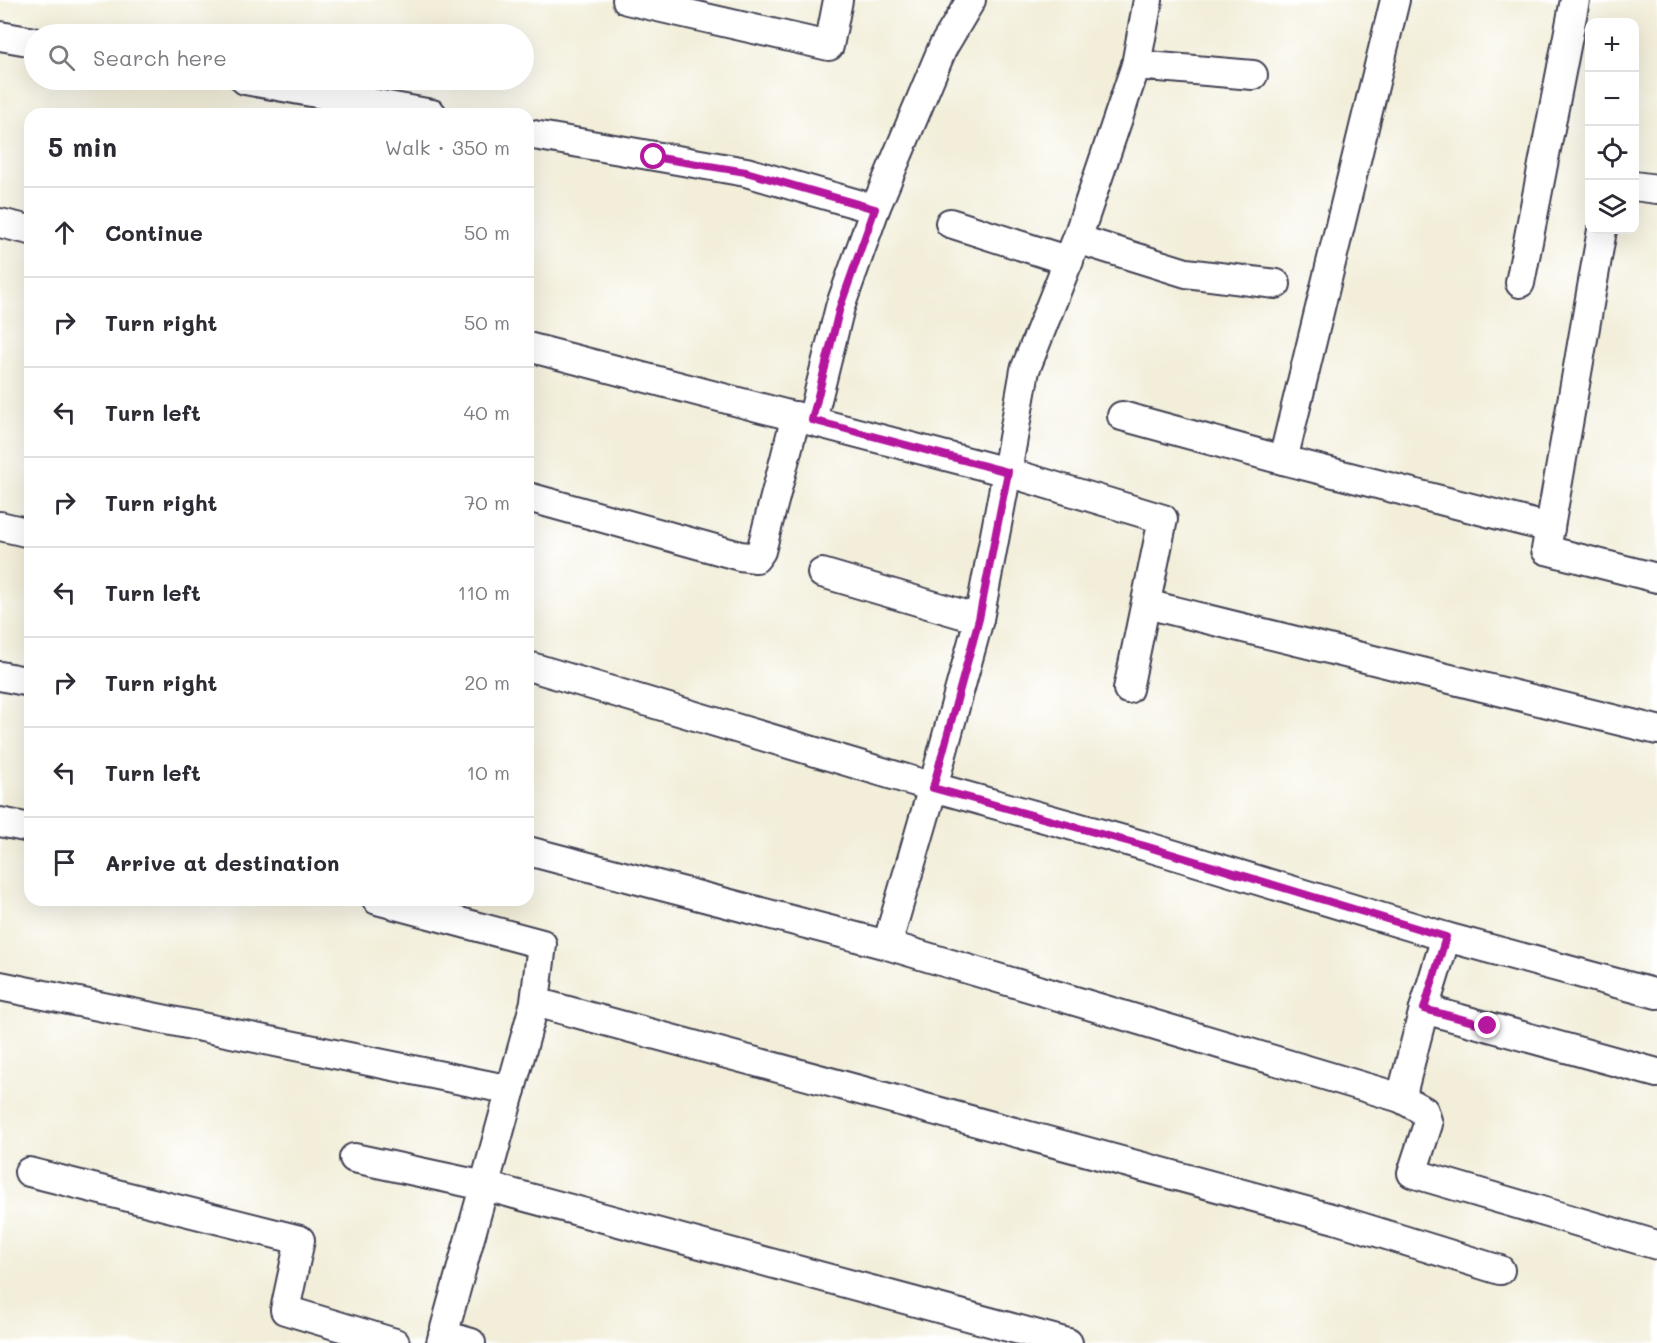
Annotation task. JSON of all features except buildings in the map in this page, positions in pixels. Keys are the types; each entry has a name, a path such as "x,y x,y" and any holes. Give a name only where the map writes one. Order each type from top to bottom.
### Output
{"street":[{"path":"627,0 829,46 838,0"},
{"path":"534,499 749,559 756,558 761,551 840,307 875,209 944,46 971,0"},
{"path":"887,945 979,619 1008,472 1025,370 1073,250 1136,66 1148,0"},
{"path":"1283,460 1395,0"},
{"path":"1520,283 1575,0"},
{"path":"0,36 24,40"},
{"path":"1136,66 1253,75"},
{"path":"300,90 399,108"},
{"path":"534,135 746,172 875,209"},
{"path":"1639,187 1657,189"},
{"path":"0,223 24,229"},
{"path":"950,223 1186,273 1276,284"},
{"path":"1601,234 1546,550 1657,578"},
{"path":"534,349 1008,472 1163,519 1128,689"},
{"path":"1122,416 1283,460 1550,528"},
{"path":"0,526 24,531"},
{"path":"822,573 979,619"},
{"path":"1146,604 1657,730"},
{"path":"534,668 933,788 1145,846 1446,937 1657,994"},
{"path":"0,676 24,681"},
{"path":"0,822 24,827"},
{"path":"534,853 887,945 1401,1098 1424,1111 1428,1124 1412,1173 1657,1245"},
{"path":"400,906 542,944 536,1002 442,1339 471,1343"},
{"path":"1401,1098 1424,1009 1446,937"},
{"path":"0,986 511,1090"},
{"path":"536,1002 1335,1219 1500,1270"},
{"path":"1424,1009 1657,1073"},
{"path":"354,1158 485,1186 1068,1343"},
{"path":"29,1172 300,1240 285,1310 395,1343"}],"route":[{"path":"654,157 746,172 875,209 840,307 812,420 1008,472 979,619 933,788 1145,846 1446,937 1424,1009 1488,1026"}]}
